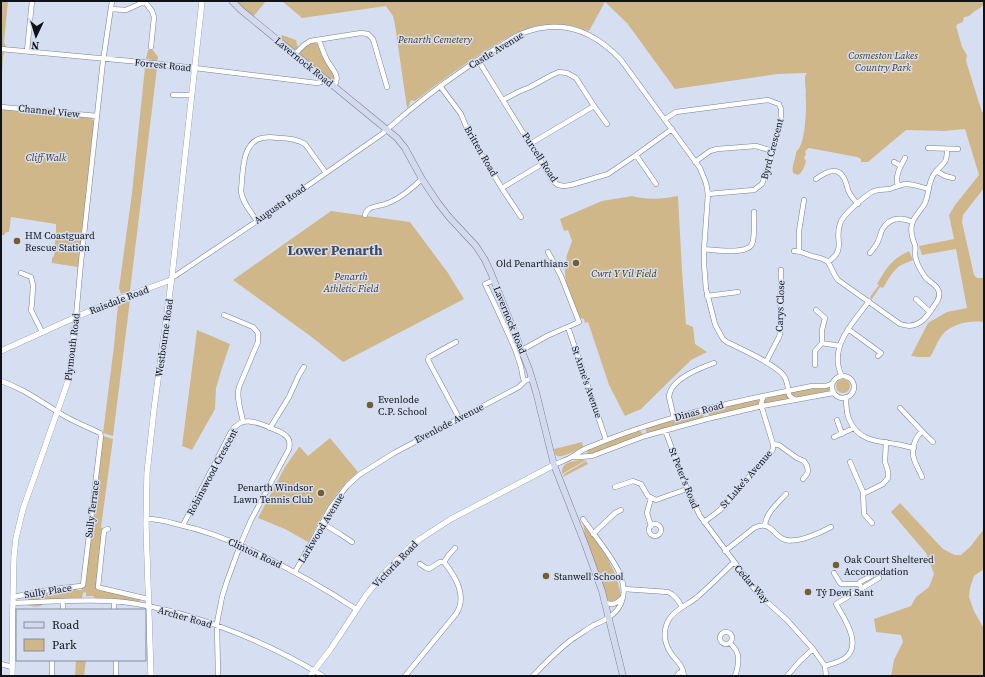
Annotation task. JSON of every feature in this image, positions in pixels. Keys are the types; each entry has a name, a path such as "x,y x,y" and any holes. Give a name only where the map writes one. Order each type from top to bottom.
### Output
{"main road":[{"name":"Lavernock Road","path":"232,1 395,136 403,145 422,179 443,209 476,246 485,260 532,378 554,465 586,544 602,591 623,676"}],"street":[{"path":"27,51 32,1"},
{"name":"Plymouth Road","path":"12,676 14,556 16,538 31,487 69,379 103,58 112,1"},
{"path":"111,9 126,10 146,1 152,10 154,17 151,47"},
{"name":"Westbourne Road","path":"151,676 146,519 148,460 172,278 202,1"},
{"name":"Castle Avenue","path":"387,130 440,86 515,37 549,27 576,29 598,40 616,55 626,66 695,162 702,175 708,194"},
{"path":"295,54 307,43 365,33 373,39 387,87"},
{"path":"319,40 326,58 336,74 337,81 334,86"},
{"name":"Forrest Road","path":"1,49 162,64 317,83 321,82 324,78"},
{"name":"Purcell Road","path":"478,60 542,164 558,185 571,185 608,174 672,129"},
{"path":"503,100 552,75 562,72 570,74 576,78 607,124"},
{"name":"Britten Road","path":"440,86 461,114 470,136 521,217"},
{"path":"173,95 192,95"},
{"name":"Byrd Crescent","path":"664,120 676,112 768,100 779,104 781,118 764,182 760,187 754,190 708,194"},
{"path":"530,144 594,106"},
{"name":"Channel View","path":"1,107 97,116"},
{"name":"Augusta Road","path":"172,278 257,221 387,130"},
{"path":"257,221 243,199 241,191 244,159 248,147 256,140 269,137 292,139 301,142 305,144 326,172"},
{"path":"695,162 710,151 718,149 756,146 773,151"},
{"path":"928,148 958,149"},
{"path":"794,251 819,257 828,262 838,280 900,324 906,326 918,324 930,312 938,300 939,292 937,287 926,278 917,261 915,246 911,236 911,229 913,222 925,202 933,176 946,161 947,148"},
{"path":"636,155 656,184"},
{"path":"898,186 896,178 905,158"},
{"path":"894,162 901,166"},
{"path":"502,188 542,164"},
{"path":"816,179 826,172 834,171 841,174 845,179 850,194 858,204"},
{"path":"936,171 953,178"},
{"path":"364,215 370,208 384,205 393,201 407,192 422,179"},
{"path":"828,262 836,255 838,250 838,228 840,221 874,191 909,184 929,189"},
{"path":"708,194 704,264 708,296 715,324 727,342 766,362 783,375 791,397 796,400"},
{"path":"799,252 799,231 804,200"},
{"path":"704,249 740,251 750,247 753,242 754,212"},
{"path":"870,253 876,245 883,228 892,220 904,219 913,222"},
{"path":"522,350 547,336 579,322 561,276 548,252"},
{"name":"Carys Close","path":"766,362 780,334 781,270"},
{"path":"21,273 31,277 31,310 42,332"},
{"name":"Raisdale Road","path":"1,351 76,317 172,278"},
{"path":"494,280 485,284 515,349 525,381"},
{"path":"708,296 738,292"},
{"path":"916,299 930,312"},
{"path":"841,375 838,364 838,354 843,337 869,301"},
{"path":"815,365 815,351 822,343 822,330 825,318 816,310"},
{"path":"224,315 253,327 258,333 258,342 238,392 243,422"},
{"name":"St Anne's Avenue","path":"568,327 605,437"},
{"path":"848,329 881,353 878,356"},
{"path":"456,342 429,357 428,360 459,418"},
{"path":"822,343 840,346"},
{"path":"674,418 669,397 669,393 672,388 682,378 691,372 714,363"},
{"path":"270,428 289,397 304,367"},
{"path":"841,375 848,376 854,384 854,387 850,395 841,398 833,393 831,384 835,378 841,375"},
{"name":"Evenlode Avenue","path":"366,470 400,449 519,387 525,381 532,378"},
{"path":"1,381 30,394 58,412"},
{"name":"Dinas Road","path":"554,465 572,457 584,449 642,427 704,409 812,386 826,386 831,384"},
{"name":"Dinas Road","path":"572,457 587,456 645,436 707,419 762,406 833,393"},
{"path":"762,406 761,404 764,396"},
{"path":"846,397 849,419 854,428 864,437 871,440 914,448"},
{"name":"St Luke's Avenue","path":"704,522 720,510 773,450 773,444 762,406"},
{"path":"900,408 921,432 933,442"},
{"path":"704,409 707,419"},
{"name":"Sully Terrace","path":"58,412 100,434 83,585"},
{"path":"837,420 842,434"},
{"name":"Robinswood Crescent","path":"183,525 236,425 243,422 252,421 287,436 290,441 290,446 254,514 229,574 217,626 218,676"},
{"path":"642,427 645,436"},
{"path":"834,437 854,428"},
{"name":"St Peter's Road","path":"665,430 687,489 704,522 734,562"},
{"path":"921,432 915,440 914,459 922,478"},
{"path":"863,494 883,484 888,478 888,471 885,462 886,442"},
{"path":"773,444 779,445 804,462 807,466 808,472 803,479"},
{"path":"584,449 587,456"},
{"path":"850,462 863,494 864,514 872,523"},
{"name":"Victoria Road","path":"310,676 330,650 367,594 403,553 420,539 451,519 554,465"},
{"name":"Larkwood Avenue","path":"295,572 331,507 353,480 366,470"},
{"path":"615,487 633,481 641,484 648,496 656,500 687,489"},
{"path":"764,526 768,514 786,494"},
{"path":"651,498 647,513 651,526"},
{"path":"594,534 615,512 621,510"},
{"name":"Clinton Road","path":"146,519 154,519 183,525 212,534 274,561 326,590 356,609"},
{"path":"533,676 555,653 565,645 583,632 608,618 619,607 623,597 624,589 617,568 583,519"},
{"path":"322,523 352,542"},
{"path":"726,551 758,526 769,527 783,539 793,541 831,528"},
{"path":"108,529 104,530 99,587 148,599"},
{"path":"420,564 429,569 440,562 444,562 456,548"},
{"path":"405,676 459,610 459,585 444,562"},
{"name":"Cedar Way","path":"684,673 680,664 669,652 664,633 668,620 696,597 734,562 761,596 788,620 813,649 825,666 826,676"},
{"path":"834,573 842,584 861,586"},
{"path":"861,586 860,582 871,576"},
{"path":"825,666 845,658 851,650 853,644 852,634 836,604 861,586 879,578"},
{"name":"Sully Place","path":"13,600 83,585"},
{"path":"624,589 668,592 675,596 682,607"},
{"path":"604,602 613,604 618,602 623,597"},
{"name":"Archer Road","path":"13,600 62,602 84,600 114,601 178,614 217,626 265,645 323,676"},
{"path":"114,601 114,609"},
{"path":"62,602 63,609"},
{"path":"730,643 736,650 738,656 737,672 735,676"},
{"path":"787,676 813,649"},
{"path":"52,661 52,676"},
{"path":"116,661 116,676"},
{"path":"1,664 12,667"},
{"path":"678,676 679,673 684,673"}],"green space":[{"path":"1,1 8,1 4,42 6,49 3,56 1,94"},
{"path":"235,1 266,1 253,17"},
{"path":"282,1 984,1 984,5 969,16 964,17 963,22 956,26 962,47 967,55 966,61 982,112 984,112 984,188 963,215 962,222 974,275 977,278 984,278 984,326 983,322 967,322 950,328 942,335 930,357 911,356 928,323 947,312 967,308 956,249 922,255 919,246 954,239 949,215 979,175 965,129 944,131 906,130 868,162 861,162 861,159 857,157 809,148 805,151 806,154 804,158 806,161 801,173 798,175 793,173 793,168 796,152 799,149 803,137 806,114 805,76 807,73 777,74 675,89 627,23 605,2 589,31 572,26 555,24 529,28 503,40 471,60 415,101 411,100 407,108 395,25 393,16 386,6 302,18"},
{"path":"282,35 296,40 298,48 294,50 280,39"},
{"path":"315,42 319,46 335,75 334,82 300,55 300,51 309,44"},
{"path":"148,50 153,50 158,57 157,61 146,59"},
{"path":"145,67 157,68 130,291 121,294 119,288 132,193"},
{"name":"Cliff Walk","path":"1,108 90,117 94,121 78,267 52,263 52,258 54,256 56,224 11,217 9,232 1,235"},
{"name":"Cwrt Y Vil Field","path":"632,196 655,199 678,196 686,324 693,327 695,344 707,352 691,360 641,409 625,416 609,385 588,322 585,323 584,319 580,318 566,285 565,271 567,255 572,241 568,230 564,231 560,219 602,201"},
{"name":"Penarth Athletic Field","path":"331,211 410,222 448,273 464,299 343,362 313,338 233,280"},
{"path":"909,251 913,260 901,265 891,275 883,288 880,287 872,299 870,297 879,285 877,284 887,268 894,260"},
{"path":"130,300 113,436 103,433 118,304"},
{"path":"197,330 230,344 216,388 215,409 192,450 182,446"},
{"path":"843,379 848,381 850,386 848,391 843,393 838,391 836,386 838,381"},
{"path":"815,388 829,388 829,391 797,397 792,395 790,392"},
{"path":"787,393 791,399 763,405 763,400 766,397"},
{"path":"761,398 760,405 711,416 707,412 709,410"},
{"path":"702,412 704,414 703,418 647,433 646,431 646,428 648,427"},
{"path":"639,430 642,433 641,436 591,454 587,452 588,449"},
{"path":"103,436 113,439 101,527 97,573 100,576 99,582 101,585 109,589 140,598 140,601 138,603 96,599 93,596 86,596 86,592 83,593 82,598 47,601 45,599 40,600 42,605 40,606 26,605 26,596 33,596 43,592 56,592 64,589 82,590 81,586"},
{"path":"330,438 358,472 335,496 308,542 285,529 258,518 285,467 299,447 308,456"},
{"path":"582,442 583,447 569,454 558,456 555,454 554,449"},
{"path":"586,460 562,474 564,465 569,462"},
{"path":"586,461 588,464 563,477 564,474"},
{"path":"900,503 943,549 955,555 961,555 970,547 984,529 984,569 974,576 969,597 974,611 984,629 984,676 891,676 894,660 903,642 901,635 876,632 874,619 911,606 916,597 929,587 934,574 926,553 891,512"},
{"path":"583,523 607,557 617,578 621,595 614,601 609,601 605,596 585,536"},
{"path":"76,661 86,661 84,676 75,676"}],"place":[{"name":"HM Coastguard Rescue Station","path":"17,241"},
{"name":"Old Penarthians","path":"576,263"},
{"name":"Evenlode C.P. School","path":"370,405"},
{"name":"Penarth Windsor Lawn Tennis Club","path":"321,493"},
{"name":"Oak Court Sheltered Accomodation","path":"836,565"},
{"name":"Stanwell School","path":"546,576"},
{"name":"Tŷ Dewi Sant","path":"808,592"}],"district":[{"name":"Lower Penarth","path":"335,250"}],"park label":[{"name":"Penarth Cemetery","path":"435,39"},
{"name":"Cosmeston Lakes Country Park","path":"883,60"}]}
